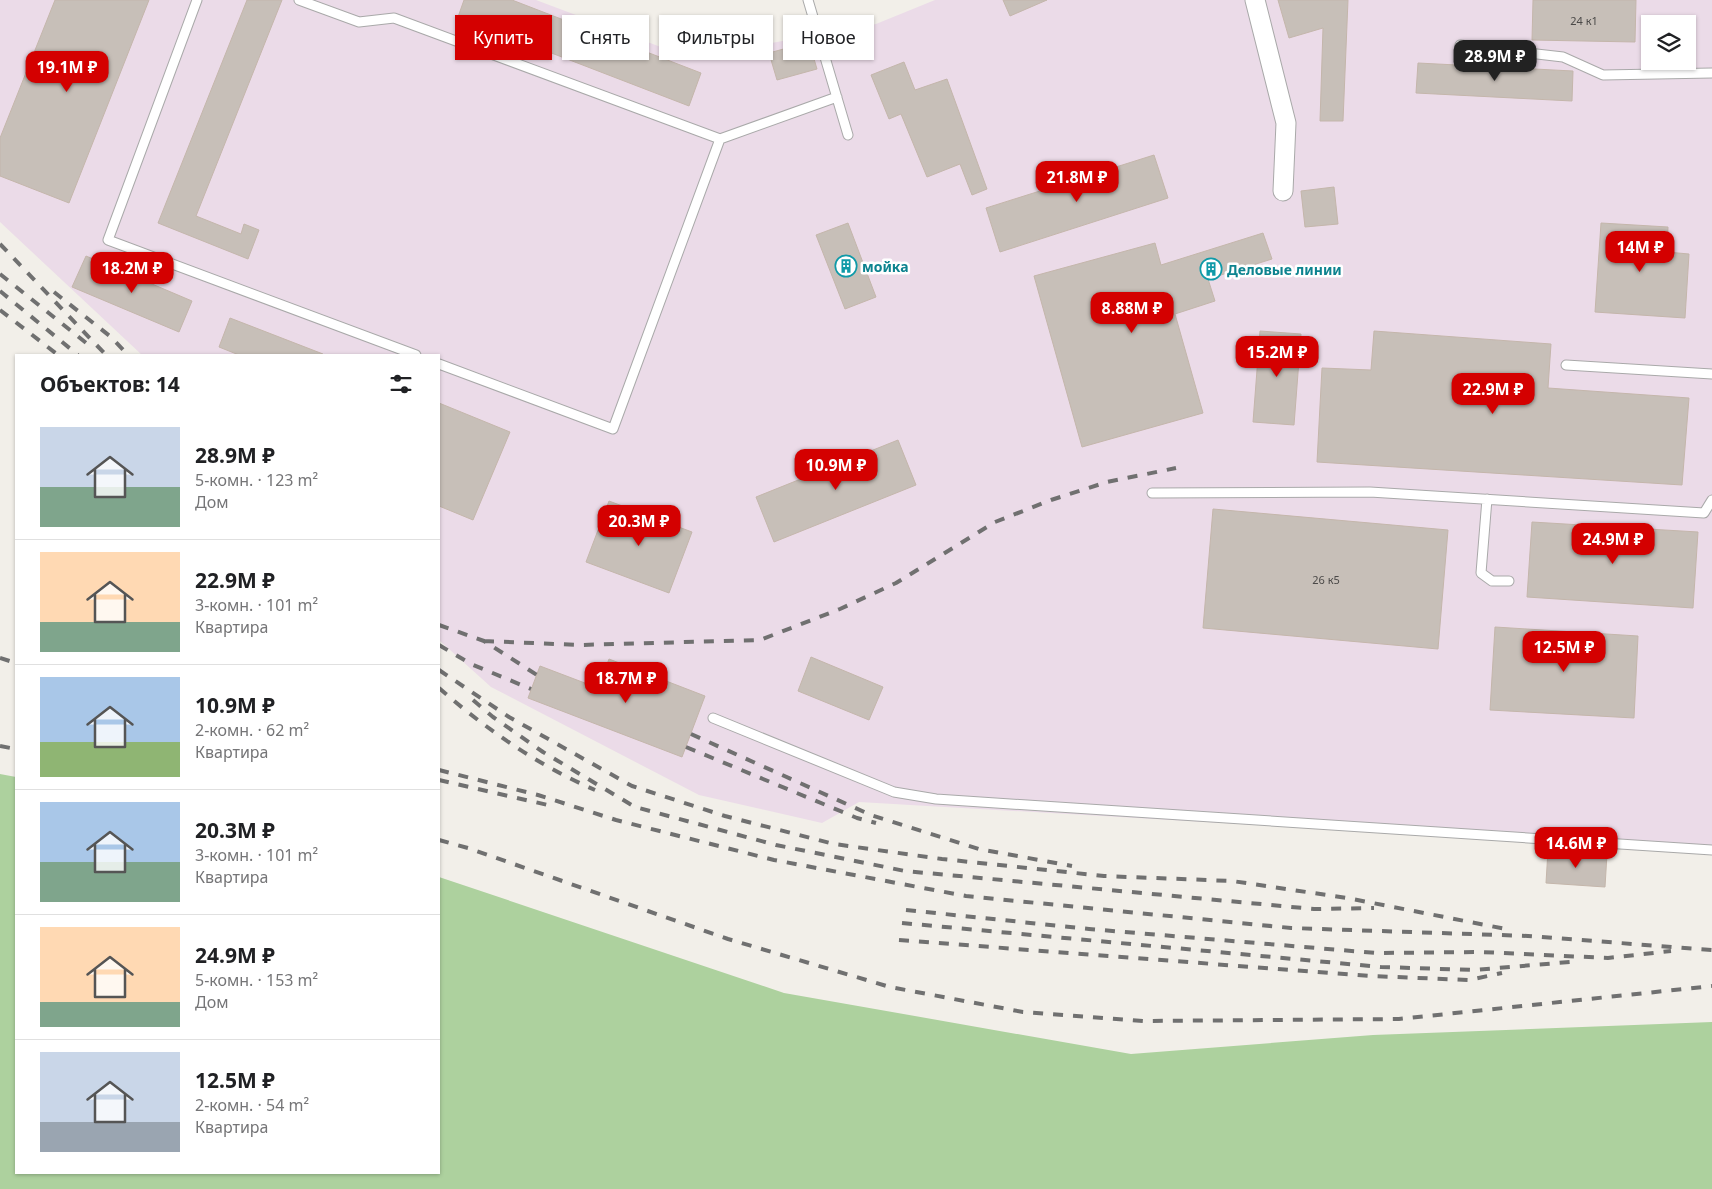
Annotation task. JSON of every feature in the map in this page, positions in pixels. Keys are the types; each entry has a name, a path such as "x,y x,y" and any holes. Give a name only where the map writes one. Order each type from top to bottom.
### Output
{"street":[{"path":"1254,0 1263,25 1286,122 1283,191"}],"lane":[{"path":"197,0 108,240 413,354"},
{"path":"299,0 359,22 394,18 720,139 837,97"},
{"path":"808,0 848,135"},
{"path":"1460,45 1563,57 1603,75 1712,73"},
{"path":"440,364 613,428 720,139"},
{"path":"1566,366 1712,374"},
{"path":"1152,493 1370,492 1704,513 1712,500"},
{"path":"1488,499 1481,572 1492,581 1509,581"},
{"path":"713,718 894,792 936,799 1712,850"}],"shaded area":[{"path":"0,0 536,0 576,15 562,15 562,60 649,60 649,43 659,46 659,60 773,60 773,43 783,41 783,60 874,60 874,24 935,0 1712,0 1712,851 859,802 822,823 699,795 491,687 440,641 440,354 141,354 0,222"}],"green space":[{"path":"0,774 15,777 15,1174 440,1174 440,877 784,993 1131,1054 1373,1035 1712,1022 1712,1189 0,1189"}],"building":[{"path":"55,0 149,0 69,203 0,176 0,138"},
{"path":"247,0 282,0 196,216 241,234 244,224 259,230 248,259 158,223"},
{"path":"464,0 512,0 551,15 459,15"},
{"path":"1003,0 1047,0 1010,16"},
{"path":"1278,0 1348,0 1343,121 1320,121 1323,28 1289,38"},
{"path":"1533,0 1636,0 1635,42 1532,40"},
{"path":"552,15 562,19 562,57 552,53"},
{"path":"783,49 783,60 814,60 817,69 777,80 771,60 773,60 773,52"},
{"path":"649,53 659,57 659,60 667,60 701,73 689,106 570,60 649,60"},
{"path":"904,62 915,90 947,79 987,189 972,195 960,164 927,177 901,114 889,119 871,75"},
{"path":"1418,63 1573,71 1572,101 1416,93"},
{"path":"1154,155 1168,198 1000,252 986,208"},
{"path":"1334,187 1338,224 1305,227 1301,191"},
{"name":"мойка","path":"848,223 876,297 845,309 816,235"},
{"path":"1601,223 1668,227 1667,252 1689,254 1685,318 1595,312"},
{"path":"1263,233 1272,259 1208,279 1215,301 1175,314 1203,413 1082,447 1034,276 1155,243 1161,265"},
{"path":"86,256 192,301 179,332 72,287"},
{"path":"230,318 323,354 236,354 219,347"},
{"path":"1260,331 1301,334 1294,425 1253,422"},
{"path":"1374,331 1551,344 1548,388 1689,398 1682,485 1317,462 1322,368 1371,370"},
{"path":"440,403 510,432 473,520 440,506"},
{"path":"898,440 916,485 774,542 756,497"},
{"path":"609,501 692,532 669,593 586,562"},
{"path":"1213,509 1448,530 1438,649 1203,628"},
{"path":"1532,522 1698,532 1693,608 1527,597"},
{"path":"1495,627 1638,636 1634,718 1490,710"},
{"path":"811,657 883,687 869,720 798,691"},
{"path":"609,659 705,696 682,757 528,698 540,666 598,688"},
{"path":"1548,850 1607,854 1605,887 1546,883"}],"railway":[{"path":"0,244 105,354"},
{"path":"0,274 90,346"},
{"path":"0,291 77,354"},
{"path":"54,292 111,337 127,354"},
{"path":"0,310 57,354"},
{"path":"484,641 580,645 760,640 840,609 896,583 995,522 1051,500 1107,482 1176,468"},
{"path":"440,625 484,641 537,675"},
{"path":"440,646 471,664 531,689"},
{"path":"0,658 15,663"},
{"path":"440,671 509,717 632,786 725,816 834,844 942,859 1104,876 1232,881 1347,898 1511,930"},
{"path":"440,689 475,718 513,745 553,769 595,790"},
{"path":"473,700 493,717 543,752 635,807 776,845 905,871 1314,909 1374,908"},
{"path":"691,734 871,815 979,849 1072,866"},
{"path":"0,746 15,749"},
{"path":"686,747 857,818 876,823"},
{"path":"440,770 538,795 616,820 774,860 966,896 1291,928 1528,936 1712,950"},
{"path":"440,780 552,806"},
{"path":"440,840 468,848 728,939 890,987 1023,1012 1143,1021 1399,1019 1712,986"},
{"path":"906,910 1089,929 1376,953 1481,952 1608,958 1671,951"},
{"path":"902,923 1381,967 1474,970 1570,962"},
{"path":"899,940 1370,976 1469,980 1502,973"}],"place":[{"name":"мойка","path":"846,266"},
{"name":"Деловые линии","path":"1211,269"}]}
